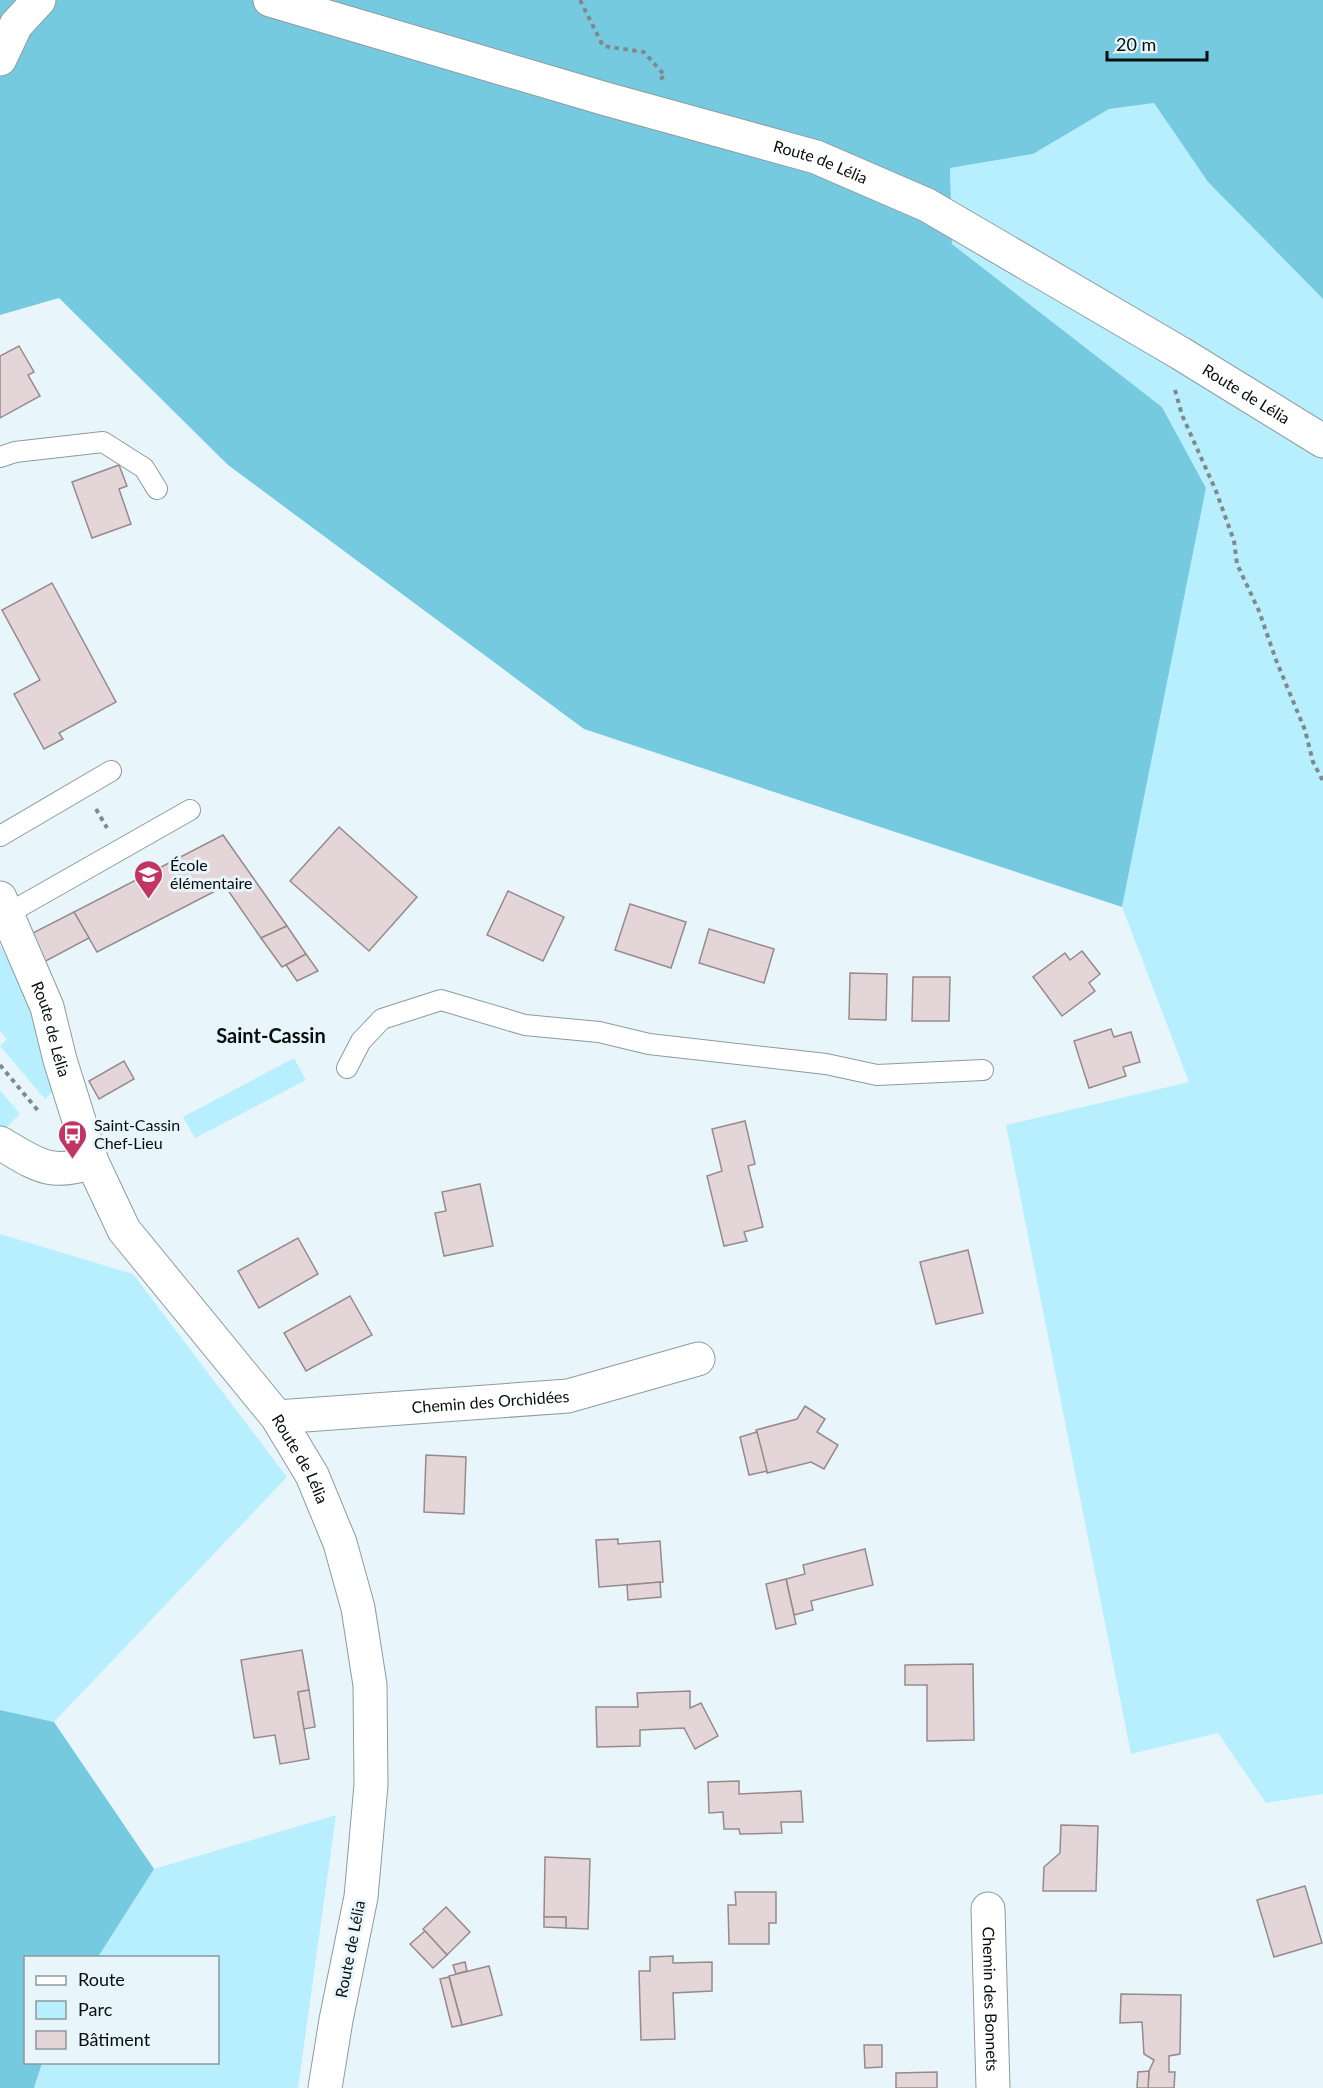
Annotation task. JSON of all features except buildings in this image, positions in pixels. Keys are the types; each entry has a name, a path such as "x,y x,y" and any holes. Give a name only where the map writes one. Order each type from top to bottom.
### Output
{"street":[{"path":"0,59 16,26 39,0"},
{"name":"Route de Lélia","path":"270,0 606,99 816,157 927,206 1180,352 1323,441"},
{"name":"Route de Lélia","path":"4,906 47,1007 60,1060 92,1162 124,1230 278,1417 312,1475 340,1543 358,1608 370,1685 371,1785 361,1896 336,2020 326,2088"},
{"path":"0,1143 40,1167 66,1169 92,1162"},
{"name":"Chemin des Orchidées","path":"278,1417 568,1396 698,1359"},
{"name":"Chemin des Bonnets","path":"988,1909 993,2088"}],"lane":[{"path":"0,457 15,452 103,442 144,468 157,489"},
{"path":"0,836 111,771"},
{"path":"4,906 120,850 190,810"},
{"path":"347,1068 361,1041 382,1019 441,1000 525,1026 599,1032 649,1044 826,1064 877,1075 983,1070"}],"path":[{"path":"580,0 603,46 644,52 665,76 654,81"},
{"path":"1180,352 1172,380 1182,415 1216,491 1234,541 1237,564 1259,611 1276,660 1305,730 1313,762 1323,781"},
{"path":"84,787 120,850"}],"green space":[{"path":"1154,103 1208,182 1323,299 1323,1794 1266,1803 1218,1733 1131,1754 1006,1125 1189,1082 1122,907 1206,488 1162,407 952,244 950,168 1033,154 1109,109"},
{"path":"0,945 33,1008 54,1090 45,1099 0,1046 7,1039 0,1031"},
{"path":"294,1058 306,1080 195,1138 183,1117"},
{"path":"0,1090 20,1114 2,1132 0,1130"},
{"path":"0,1234 133,1274 287,1477 54,1722 0,1710"},
{"path":"336,1815 298,2088 34,2088 42,2064 219,2064 219,1956 99,1956 154,1869"}],"shaded area":[{"path":"0,0 1323,0 1323,299 1208,182 1154,103 1109,109 1033,154 950,168 952,244 1162,407 1206,488 1122,907 584,729 228,465 59,298 0,315"},
{"path":"0,1710 54,1722 154,1869 99,1956 24,1956 24,2064 42,2064 34,2088 0,2088"}],"place":[{"name":"École élémentaire","path":"149,900"},
{"name":"Saint-Cassin Chef-Lieu","path":"73,1160"}],"district":[{"name":"Saint-Cassin","path":"271,1036"}]}
